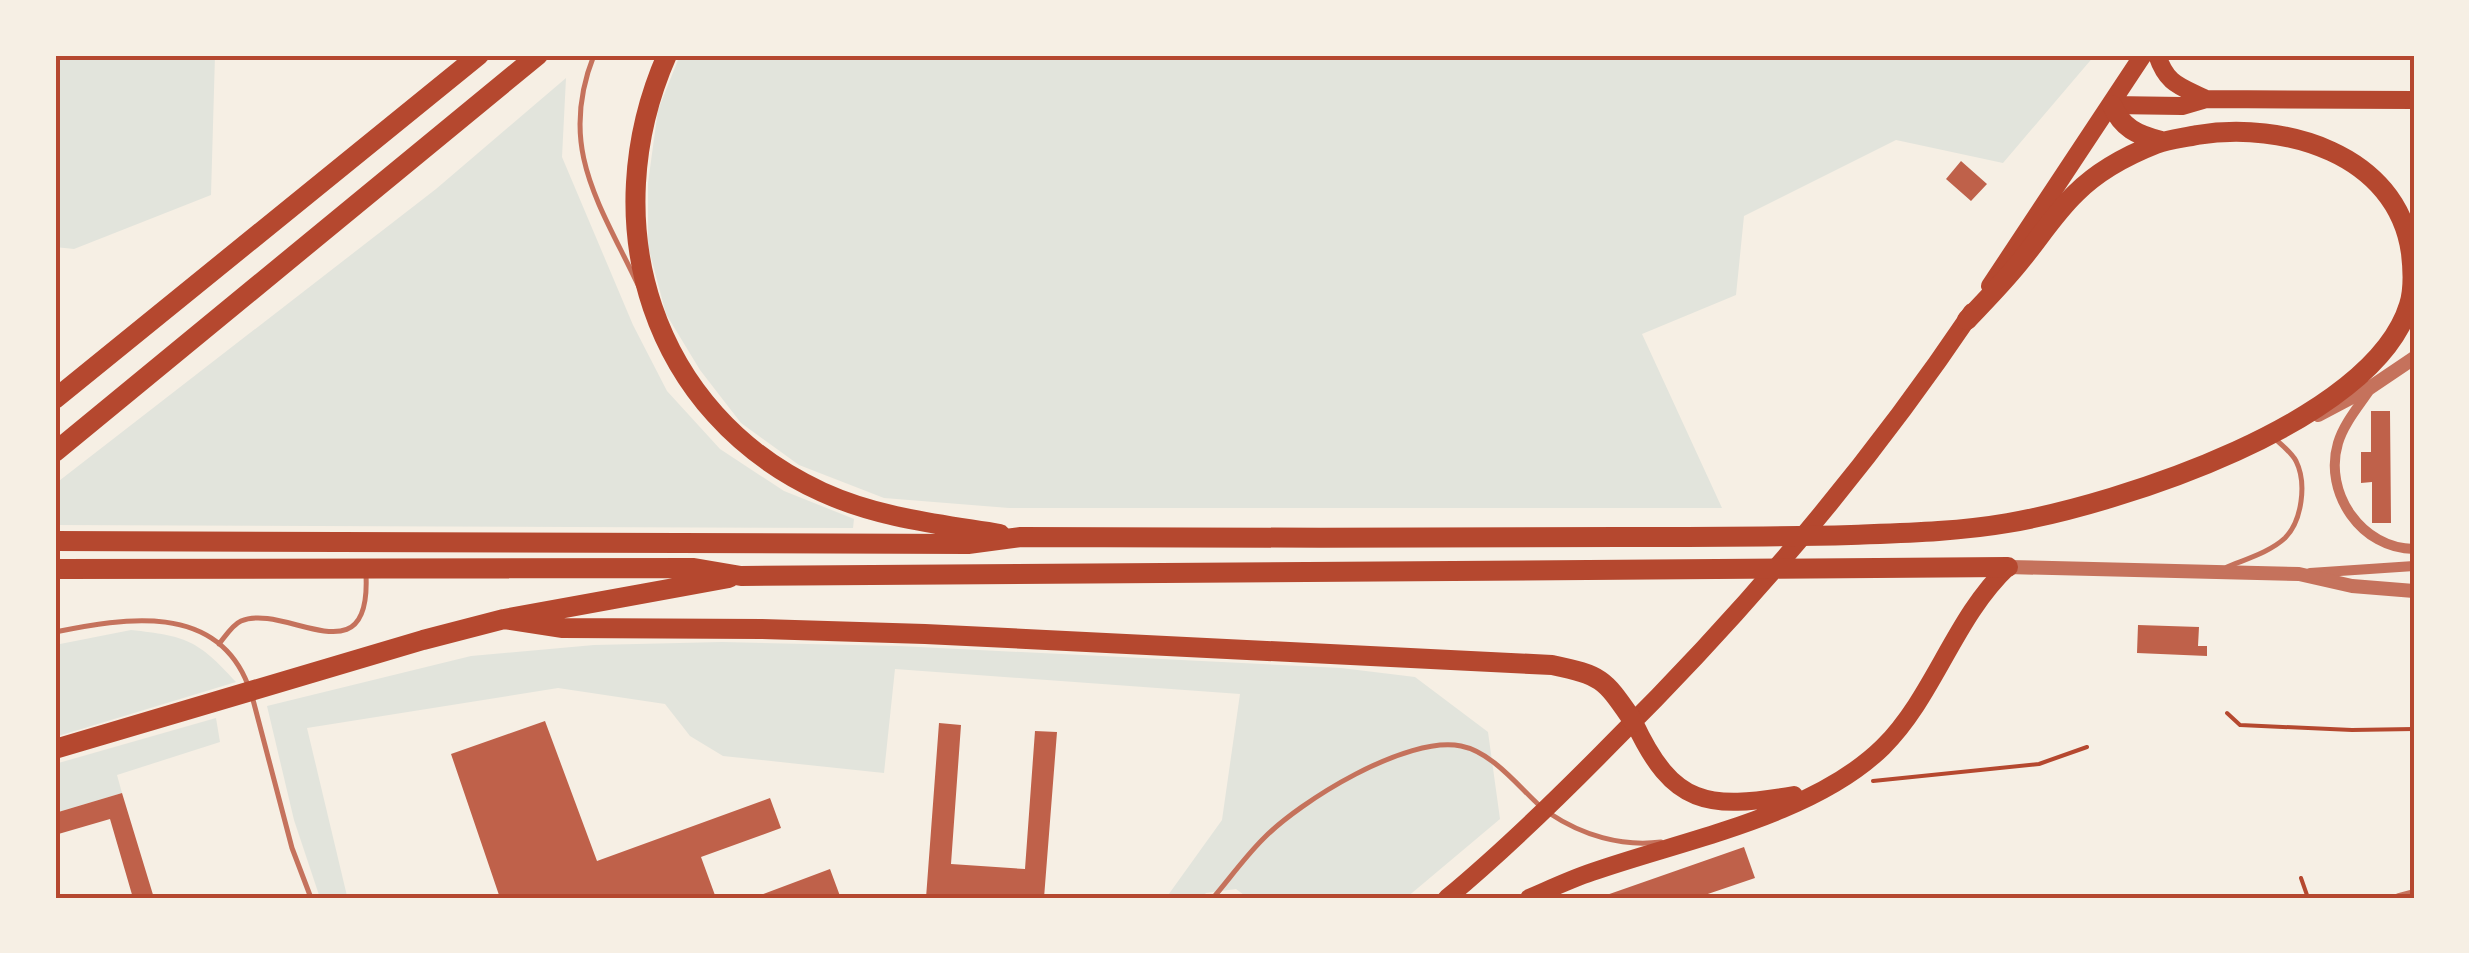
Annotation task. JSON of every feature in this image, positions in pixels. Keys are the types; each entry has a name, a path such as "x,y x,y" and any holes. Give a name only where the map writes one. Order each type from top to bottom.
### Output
{"highway":[{"path":"55,399 479,55"},
{"path":"55,452 538,55"},
{"path":"667,55 646,116 636,177 635,224 642,276 666,344 688,382 709,409 778,468 822,492 868,510 1021,538"},
{"path":"2112,105 2119,120 2138,136 2160,142"},
{"path":"55,541 968,544 1021,538 1774,537 1937,532 2006,524 2140,491 2272,436 2332,395 2393,340 2410,303 2413,270 2409,237 2398,211 2377,182 2349,160 2317,144 2276,134 2226,131 2160,142 2100,174 2075,194 2017,266 1966,320"},
{"path":"55,749 504,619 740,576 2008,567"},
{"path":"55,569 694,568 740,576"},
{"path":"504,619 562,628 925,634 1552,665 1592,673 1612,690 1634,722"}],"main road":[{"path":"1447,898 1545,810 1726,628 1858,470 1966,320 2143,55"},
{"path":"2158,55 2163,73 2176,86 2206,99"},
{"path":"2112,105 2182,106 2206,99 2414,100"},
{"path":"1529,898 1590,872 1709,836 1843,777 1883,747 1908,718 1973,608 2008,567"},
{"path":"1634,722 1662,774 1684,792 1713,801 1745,804 1818,791"}],"street":[{"path":"2272,436 2371,387 2414,358"},
{"path":"2371,387 2338,444 2333,467 2340,496 2370,536 2394,549 2414,549"},
{"path":"2008,567 2299,574 2414,566"},
{"path":"2299,574 2352,586 2414,591"},
{"path":"2399,898 2414,894"}],"lane":[{"path":"594,55 579,109 585,170 666,344"},
{"path":"2220,570 2274,546 2296,522 2300,507 2298,464 2272,436"},
{"path":"219,644 238,622 261,617 320,632 342,631 358,618 367,594 366,570"},
{"path":"55,632 140,618 172,622 219,644 241,668 258,712 292,848 310,898"},
{"path":"1213,898 1264,837 1316,796 1366,768 1420,749 1458,745 1476,751 1572,829 1617,842 1654,843 1709,836"}],"path":[{"path":"2228,713 2240,724 2414,729"},
{"path":"1843,777 1896,780 2039,764 2088,748"},
{"path":"2302,878 2308,898"}],"shaded area":[{"path":"55,55 215,55 211,195 74,249 55,247"},
{"path":"680,55 2095,55 2003,163 1896,140 1744,216 1736,295 1642,334 1722,508 1009,508 884,498 799,465 741,423 700,370 666,314 648,246 648,183 658,110"},
{"path":"566,78 562,157 633,325 667,391 720,449 784,491 854,519 853,528 55,525 55,484 436,189"},
{"path":"131,630 190,642 236,682 55,737 55,645"},
{"path":"722,642 899,646 1341,668 1415,677 1488,732 1500,819 1406,898 1248,898 1236,889 1206,893 1201,898 1166,898 1222,820 1240,694 895,669 884,773 723,756 690,736 665,704 558,688 307,728 347,896 320,898 294,820 267,706 471,656 594,645"},
{"path":"216,718 220,742 117,775 122,793 55,813 55,764"}],"building":[{"path":"1961,161 1987,184 1971,201 1946,179"},
{"path":"2371,411 2390,411 2391,523 2372,523 2372,482 2361,483 2361,452 2371,452"},
{"path":"2138,625 2199,627 2198,646 2207,646 2207,656 2137,653"},
{"path":"545,721 597,861 770,798 781,828 701,857 716,898 500,898 451,754"},
{"path":"939,723 961,725 951,864 1025,869 1035,731 1057,732 1044,898 926,898"},
{"path":"122,793 154,898 133,898 110,819 55,835 55,813"},
{"path":"1744,847 1755,878 1696,898 1598,898"},
{"path":"830,869 840,896 753,898"}]}
